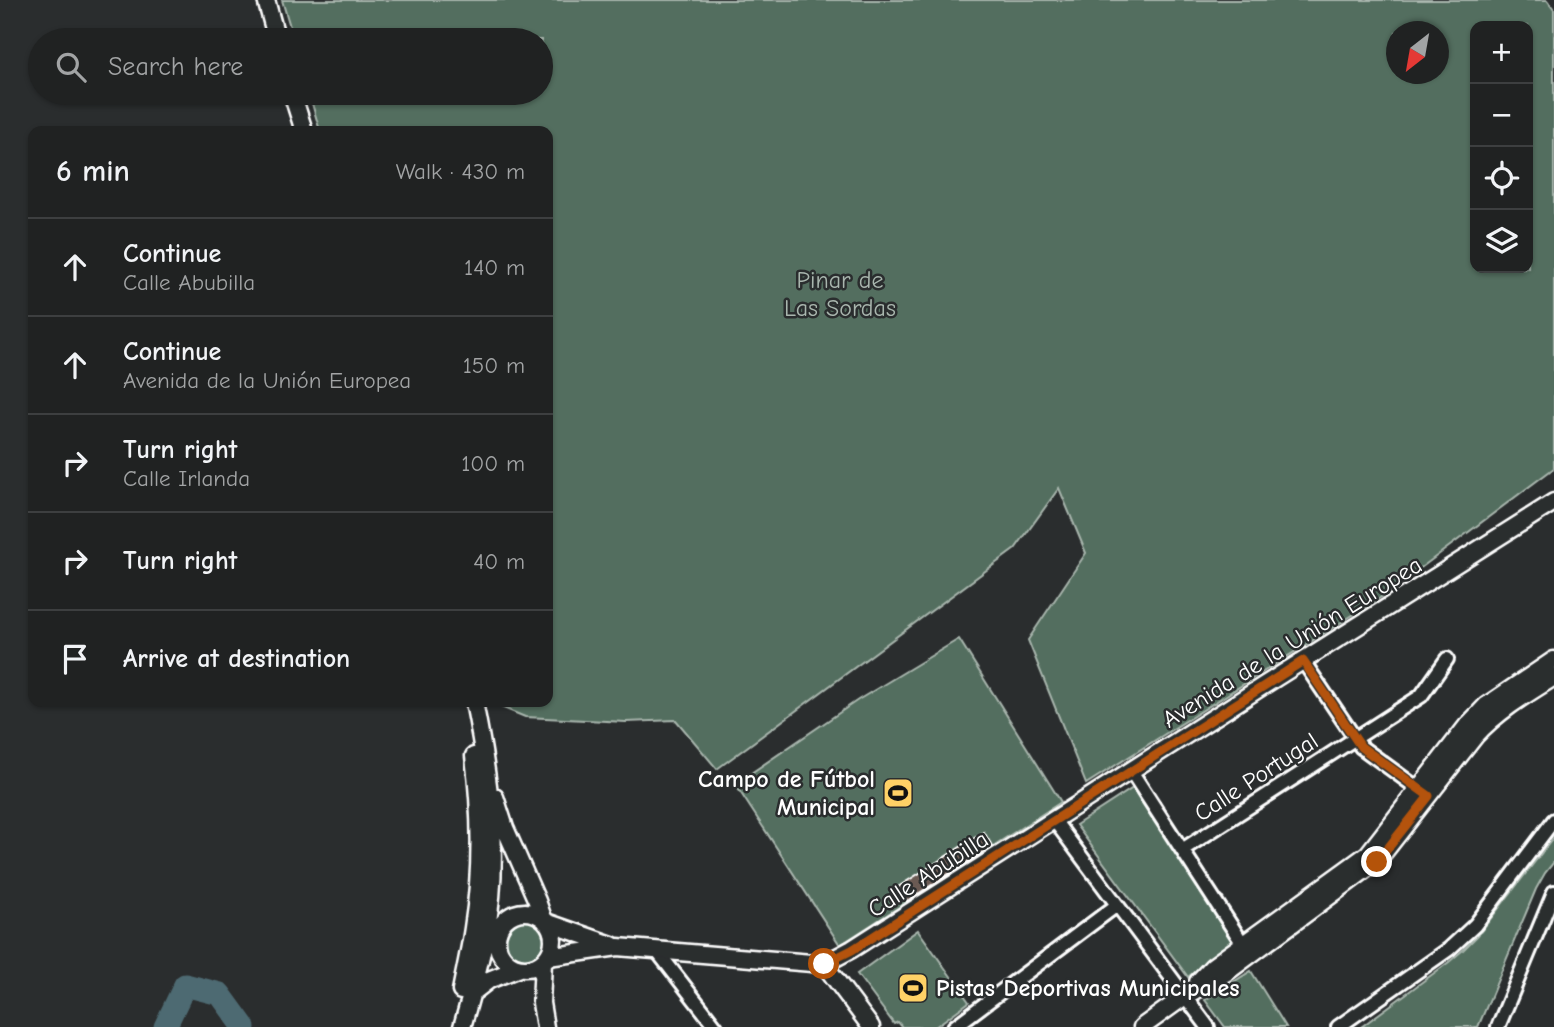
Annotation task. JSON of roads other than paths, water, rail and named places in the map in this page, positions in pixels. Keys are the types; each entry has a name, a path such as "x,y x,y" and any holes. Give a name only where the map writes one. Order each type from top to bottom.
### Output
{"street":[{"path":"266,0 274,28"},
{"path":"296,105 302,126"},
{"name":"Avenida de la Unión Europea","path":"1054,820 1554,502"},
{"name":"Calle Portugal","path":"1182,850 1421,696 1447,659"},
{"path":"1142,1027 1185,996 1227,972 1377,862 1467,726 1486,706 1554,660"},
{"path":"1303,661 1361,747 1424,793"},
{"path":"1185,996 1213,966 1368,854 1489,721 1554,677"},
{"path":"454,1027 473,926 478,871 477,780 467,707"},
{"path":"463,1027 491,933 493,839 488,781 475,707"},
{"path":"1131,771 1243,944"},
{"path":"488,781 505,828 551,930 552,948 545,960 541,1003 545,1027"},
{"path":"1054,820 1208,1027"},
{"name":"Calle Abubilla","path":"824,964 852,950 1054,820"},
{"path":"1338,1027 1449,949 1475,925 1554,820"},
{"path":"478,871 485,888 482,918 504,960 520,968 541,1003"},
{"path":"1497,1027 1554,892"},
{"path":"954,1027 1117,905"},
{"path":"467,960 482,933 491,933 504,920 519,912 535,914 618,947 824,964 871,1027"},
{"path":"471,994 489,980 520,968 529,968 545,960 618,947"},
{"path":"657,951 716,1027"}],"waterway":[{"path":"165,1027 185,985 220,994 244,1027"}],"place":[{"name":"Campo de Fútbol Municipal","path":"898,793"},
{"name":"Pistas Deportivas Municipales","path":"913,988"}],"park label":[{"name":"Pinar de Las Sordas","path":"840,294"}]}
